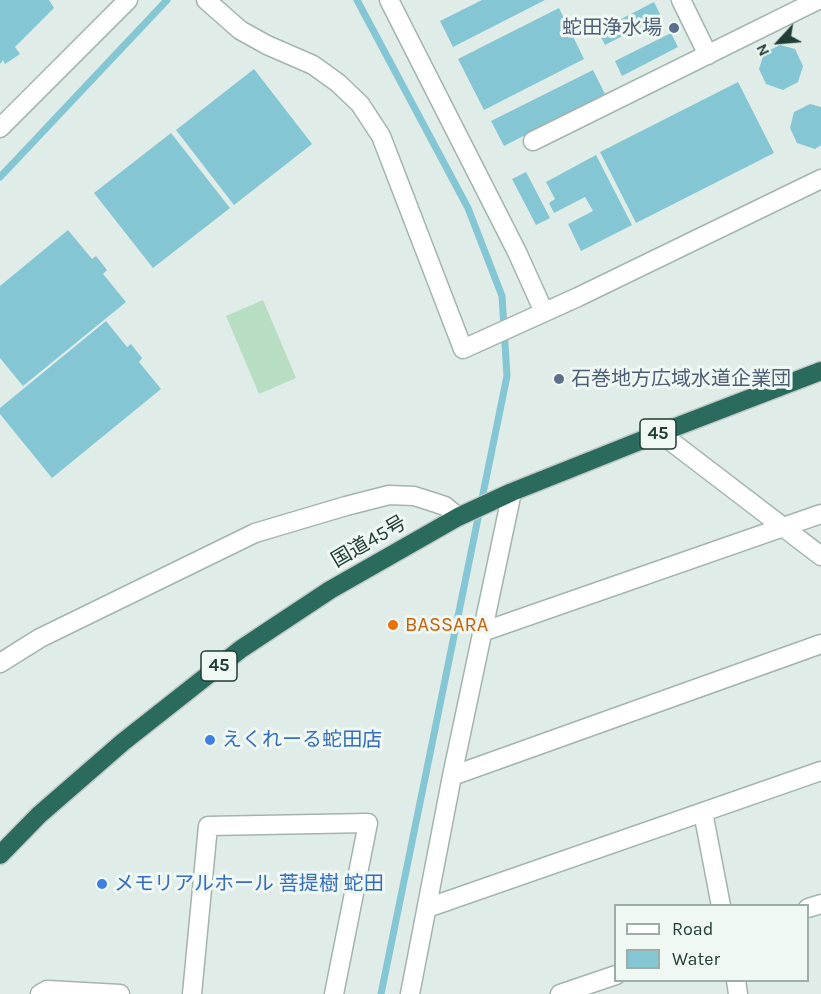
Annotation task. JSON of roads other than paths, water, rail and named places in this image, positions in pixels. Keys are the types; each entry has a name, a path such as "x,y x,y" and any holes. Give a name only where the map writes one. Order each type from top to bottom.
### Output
{"highway":[{"name":"国道45号","path":"0,855 47,808 123,742 241,649 330,590 461,516 505,496 821,371"}],"street":[{"path":"0,128 128,0"},
{"path":"206,0 240,30 267,45 313,65 338,83 360,104 381,136 463,349 821,179"},
{"path":"389,0 517,252 544,312"},
{"path":"681,0 708,55"},
{"path":"533,141 818,0"},
{"path":"660,433 821,556"},
{"path":"0,663 40,638 255,533 389,495 414,496 445,506 461,516"},
{"path":"410,994 482,632 505,496"},
{"path":"482,632 821,514"},
{"path":"452,776 821,644"},
{"path":"427,908 821,771"},
{"path":"703,812 722,904"},
{"path":"192,994 208,826 368,823 334,994"},
{"path":"560,994 614,975"},
{"path":"40,994 47,990 120,994"}],"water":[{"path":"0,0 49,0 54,8 15,47 20,54 5,64 3,60 0,64"},
{"path":"482,0 545,0 453,47 440,21"},
{"path":"654,2 661,16 605,45 598,31"},
{"path":"559,8 584,59 484,110 458,59"},
{"path":"671,33 678,47 622,76 615,61"},
{"path":"780,45 795,49 803,66 798,82 783,90 766,84 759,69 764,53"},
{"path":"254,69 312,144 234,205 176,130"},
{"path":"593,70 605,94 504,146 491,121"},
{"path":"738,82 774,153 636,223 600,152"},
{"path":"810,104 821,107 821,145 815,149 797,143 790,128 794,112"},
{"path":"171,133 230,208 153,268 94,193"},
{"path":"596,155 632,225 581,251 568,224 593,211 585,197 554,213 549,203 555,199 546,182"},
{"path":"526,172 550,218 536,225 512,179"},
{"path":"68,230 92,259 96,256 107,270 103,274 126,302 23,386 0,358 0,286"},
{"path":"106,321 127,347 131,344 142,358 139,362 161,389 52,478 0,414 0,408"}],"waterway":[{"path":"0,177 167,0"},
{"path":"357,0 468,208 502,296 507,376 381,994"}],"place":[{"name":"蛇田浄水場","path":"674,28"},
{"name":"石巻地方広域水道企業団","path":"559,379"},
{"name":"BASSARA","path":"393,625"},
{"name":"えくれーる蛇田店","path":"210,740"},
{"name":"メモリアルホール 菩提樹 蛇田","path":"102,884"}]}
